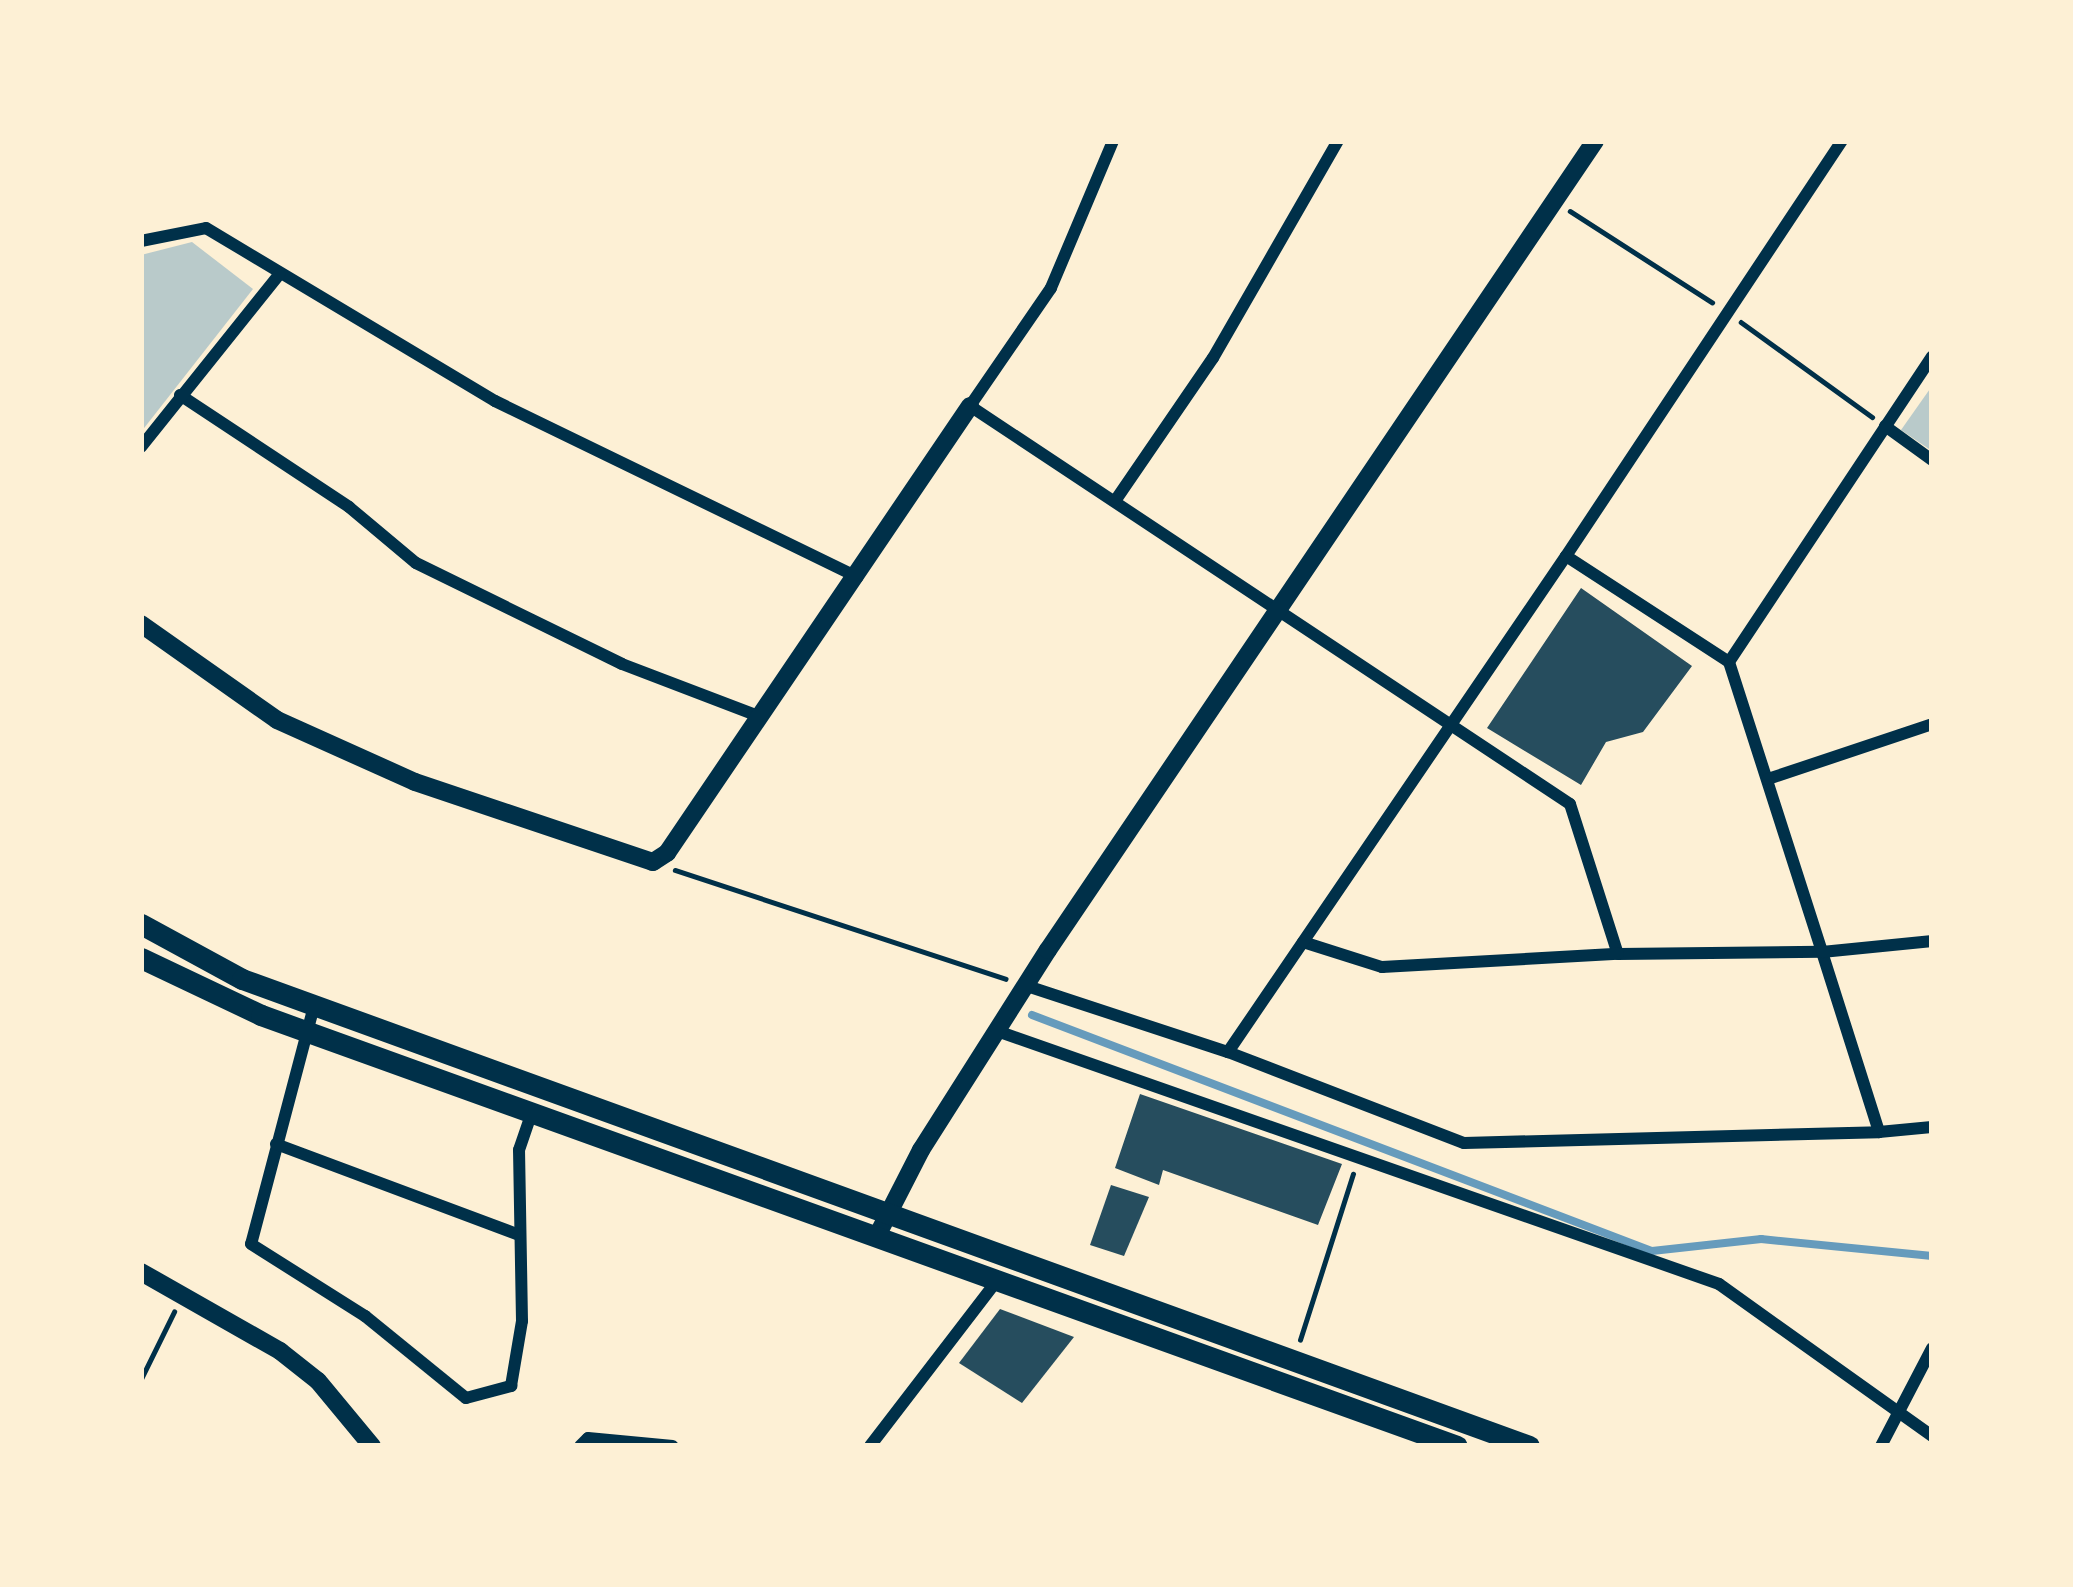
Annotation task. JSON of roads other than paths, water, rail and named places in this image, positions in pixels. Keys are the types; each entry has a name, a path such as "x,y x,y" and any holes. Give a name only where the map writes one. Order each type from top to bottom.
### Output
{"main road":[{"path":"141,924 242,979 1529,1446"},
{"path":"141,958 304,1030 1457,1446"}],"street":[{"path":"141,624 277,720 415,782 653,862 857,578 1052,288 1113,141"},
{"path":"1115,501 1213,358 1338,141"},
{"path":"878,1236 887,1210 1027,986 1594,141"},
{"path":"1228,1052 1452,728 1842,141"},
{"path":"141,241 206,228 495,400 857,578"},
{"path":"141,447 279,275"},
{"path":"1730,662 1932,356"},
{"path":"181,395 349,507 416,563 622,664 760,717"},
{"path":"970,406 1570,804 1618,954"},
{"path":"1885,426 1932,460"},
{"path":"1566,556 1730,662 1879,1132"},
{"path":"1768,778 1932,724"},
{"path":"1303,942 1382,967 1618,954 1822,952 1932,941"},
{"path":"1027,986 1228,1052 1464,1143 1932,1127"},
{"path":"314,1006 251,1244 365,1316 456,1395 511,1386 522,1322 519,1150 532,1112"},
{"path":"1000,1032 1719,1284 1932,1436"},
{"path":"276,1144 520,1235"},
{"path":"870,1446 1016,1259"},
{"path":"141,1272 185,1291 318,1381 372,1446"},
{"path":"1881,1446 1932,1348"},
{"path":"580,1446 587,1438 673,1446"}],"waterway":[{"path":"1032,1015 1652,1251 1761,1239 1932,1256"}]}
